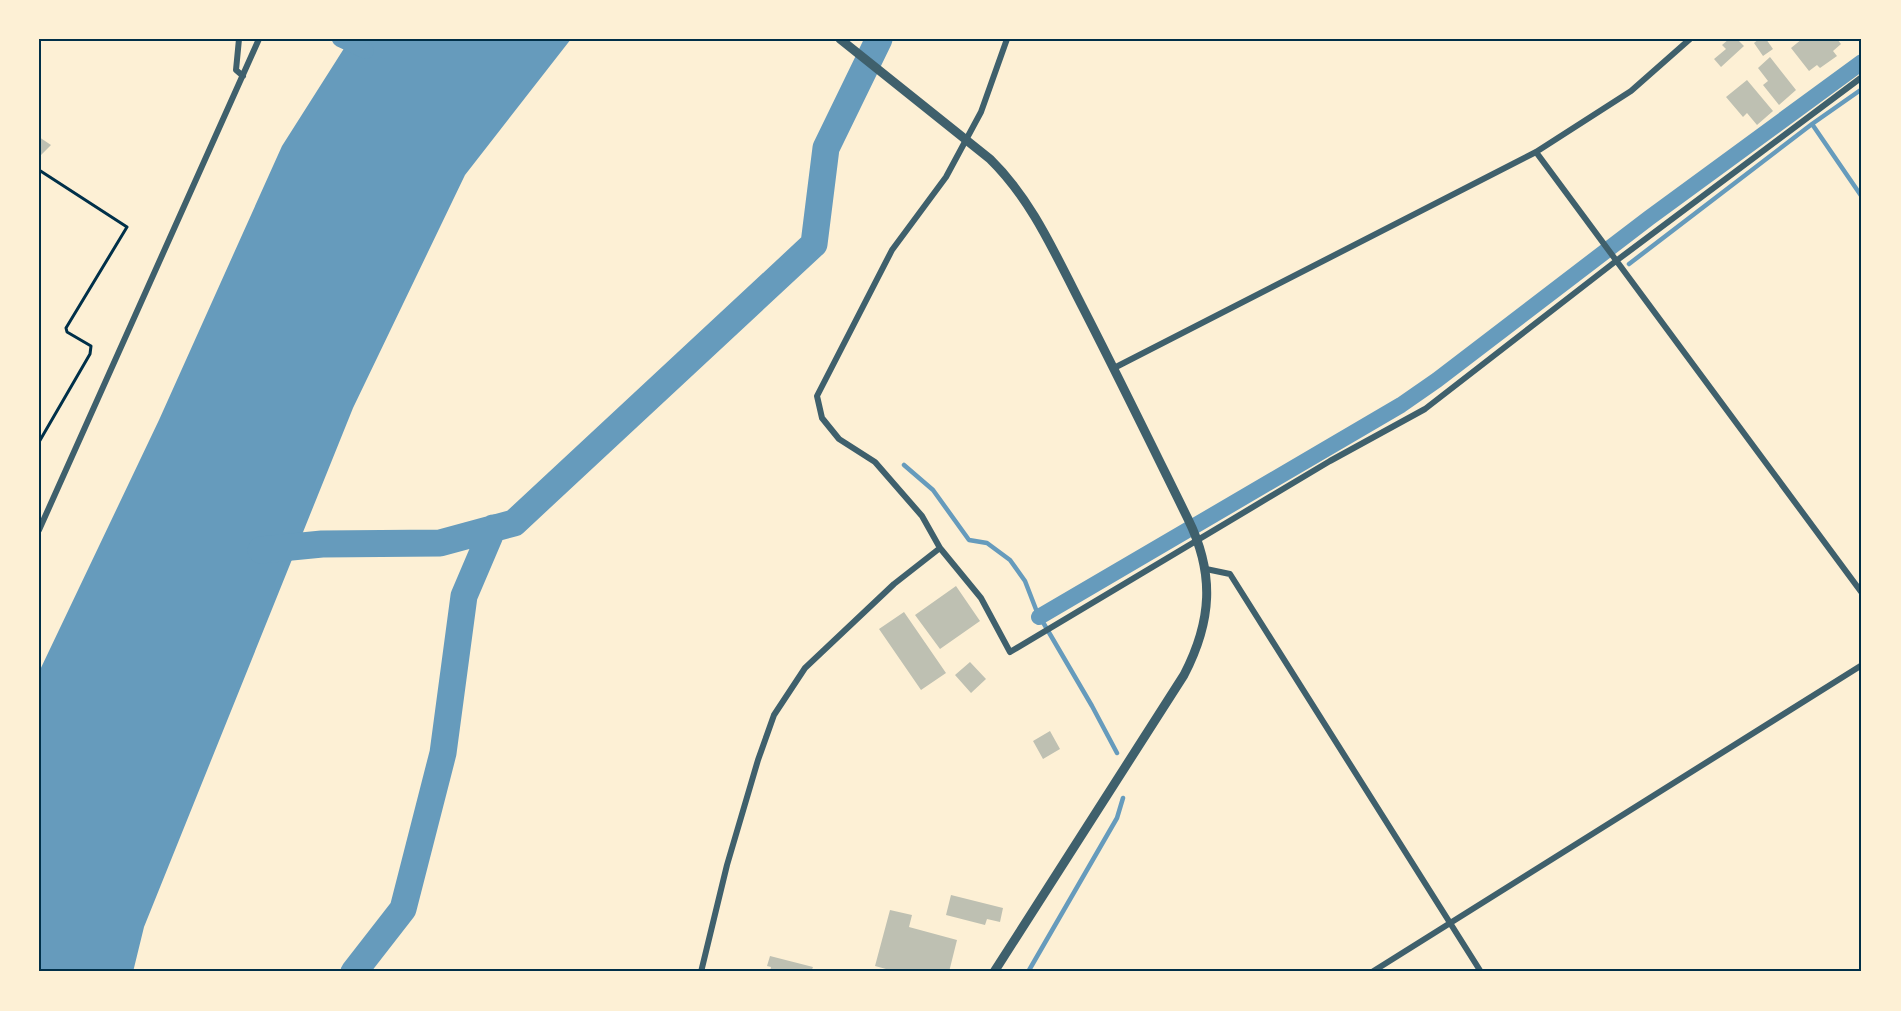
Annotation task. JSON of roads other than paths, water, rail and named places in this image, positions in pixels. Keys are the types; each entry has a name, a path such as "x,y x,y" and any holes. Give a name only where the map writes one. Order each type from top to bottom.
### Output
{"street":[{"path":"239,39 236,70 243,76"},
{"path":"39,530 259,39"},
{"path":"840,39 966,139 1007,176 1024,199 1041,227 1114,368 1198,539 1206,569 1208,589 1204,625 1200,642 1184,675 994,972"},
{"path":"1007,39 981,112 946,177 892,250 817,396 822,418 839,439 875,462 922,516 940,548 981,598 1010,652 1330,461 1425,410 1616,261 1862,77"},
{"path":"1114,368 1536,152 1631,91 1689,39"},
{"path":"1536,152 1862,593"},
{"path":"701,972 727,865 758,760 774,715 805,668 894,584 940,548"},
{"path":"1206,569 1230,574 1481,972"},
{"path":"1372,972 1862,665"}],"water":[{"path":"350,39 571,39 465,175 353,408 144,927 133,972 39,972 39,672 159,420 282,146"}],"waterway":[{"path":"340,39 366,51"},
{"path":"261,550 322,544 440,543 514,523 814,244 826,148 879,39"},
{"path":"1039,617 1401,405 1649,218 1862,62"},
{"path":"1629,264 1812,124 1862,89"},
{"path":"1812,124 1862,197"},
{"path":"904,465 933,490 969,540 987,543 1010,560 1025,581 1037,612 1117,753"},
{"path":"354,972 403,909 443,753 464,596 493,528"},
{"path":"1028,972 1117,818 1123,798"}]}
